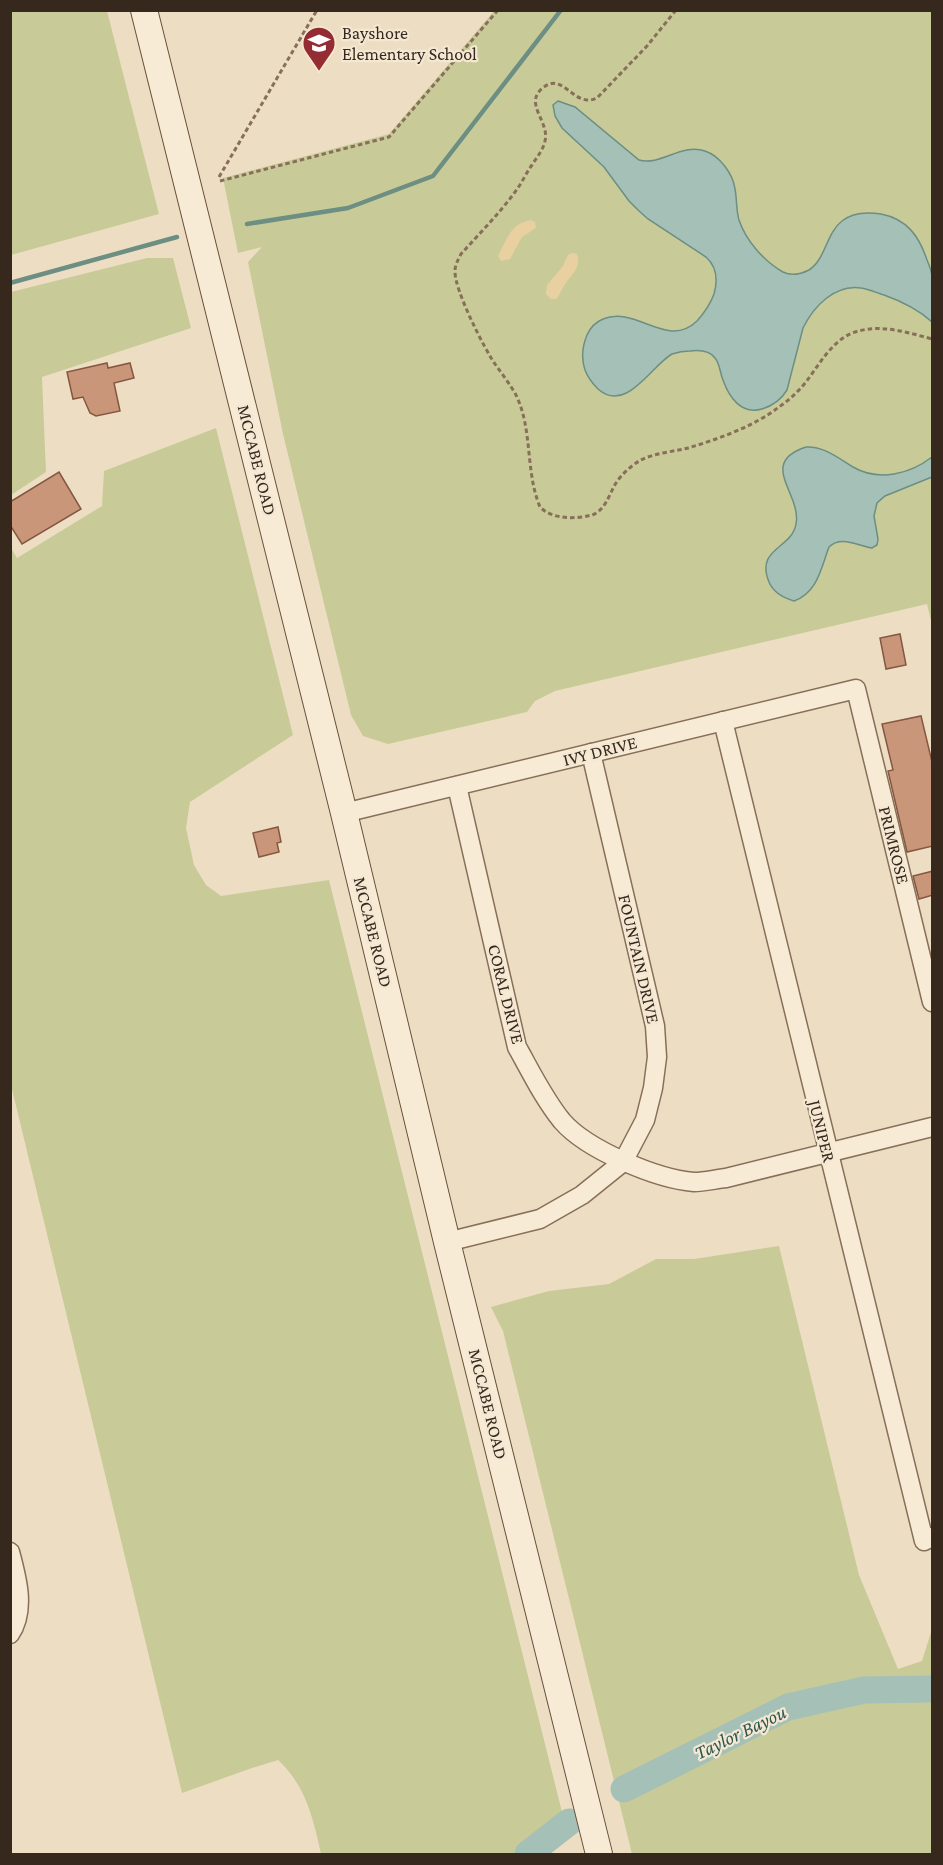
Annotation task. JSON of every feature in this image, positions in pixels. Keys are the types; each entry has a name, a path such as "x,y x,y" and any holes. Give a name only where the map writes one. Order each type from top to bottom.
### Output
{"street":[{"name":"MCCABE ROAD","path":"144,10 344,813 447,1242 599,1854"},
{"name":"IVY DRIVE","path":"344,813 856,689"},
{"name":"PRIMROSE","path":"856,689 933,1002"},
{"name":"JUNIPER","path":"723,721 827,1152 928,1539"},
{"name":"FOUNTAIN DRIVE","path":"591,753 655,1026 657,1057 653,1088 645,1120 623,1162"},
{"name":"CORAL DRIVE","path":"457,786 517,1047 537,1084 563,1123 594,1146 623,1162 647,1171 694,1182 726,1178 933,1127"},
{"path":"447,1242 540,1219 582,1195 623,1162"},
{"path":"10,1552 19,1588 17,1611 10,1634"}],"path":[{"path":"317,10 220,179 390,137 498,10"},
{"path":"675,10 647,46 597,98 584,101 558,84 543,87 536,96 535,102 546,133 542,151 514,194 461,254 455,266 455,281 467,309 493,362 514,392 522,409 533,480 540,507 550,514 564,517 583,517 597,513 605,504 617,482 639,461 702,443 757,421 778,408 799,390 832,348 849,335 884,328 933,339"}],"green space":[{"path":"11,10 107,11 159,214 11,255"},
{"path":"494,11 932,11 932,625 927,604 555,691 535,701 527,712 388,744 363,736 351,715 283,434 248,262 262,247 238,253 223,178 389,134"},
{"path":"147,258 173,258 191,328 42,377 46,472 11,495 11,292"},
{"path":"216,428 293,735 190,802 186,828 194,865 206,885 221,896 329,880 564,1820 519,1854 321,1854 311,1815 302,1792 288,1770 278,1760 182,1793 11,1085 11,548 17,558 102,506 104,471"},
{"path":"779,1246 859,1575 898,1669 922,1661 932,1629 932,1854 632,1854 503,1331 491,1307 549,1291 609,1284 656,1259 694,1259"}],"sand":[{"path":"531,220 535,222 536,228 522,237 510,259 501,261 498,256 510,233 518,225"},
{"path":"577,254 577,268 556,299 551,299 546,294 547,285 563,266 568,255"}],"shaded area":[{"path":"558,101 575,107 639,160 655,160 696,149 711,153 725,166 732,177 737,212 746,235 763,256 783,272 793,274 809,270 819,259 832,232 842,221 851,216 876,213 890,216 905,224 920,243 932,275 932,322 910,306 884,295 861,288 843,289 826,298 813,312 803,328 787,390 779,400 769,406 755,410 742,407 737,403 726,386 715,358 701,351 683,351 672,354 628,392 618,396 608,395 598,389 587,376 584,366 583,348 592,328 603,319 615,316 627,317 663,329 674,331 686,329 697,321 709,305 714,294 716,274 706,257 638,210 604,167 562,128 555,116 553,105"},
{"path":"806,447 825,451 863,472 884,475 904,472 932,457 932,477 885,496 877,503 874,516 877,545 872,548 850,542 839,542 829,547 814,585 802,597 794,601 773,589 766,571 770,555 788,539 796,524 796,513 783,470 785,462 792,454"}],"building":[{"path":"107,363 108,368 130,363 134,378 114,383 120,411 96,416 90,413 83,397 73,399 67,372"},
{"path":"59,472 81,509 22,544 10,525 10,502"},
{"path":"900,634 906,665 886,669 880,638"},
{"path":"921,716 933,766 933,846 907,852 888,771 893,770 882,724"},
{"path":"278,827 281,842 277,843 279,852 259,857 253,833"},
{"path":"933,871 933,895 919,899 913,876"}],"waterway":[{"path":"247,224 348,208 433,176 561,10"},
{"path":"10,283 177,237"},
{"name":"Taylor Bayou","path":"624,1789 788,1707 864,1690 932,1689"},
{"name":"Taylor Bayou","path":"528,1854 569,1822"}],"place":[{"name":"Bayshore Elementary School","path":"319,72"}]}
